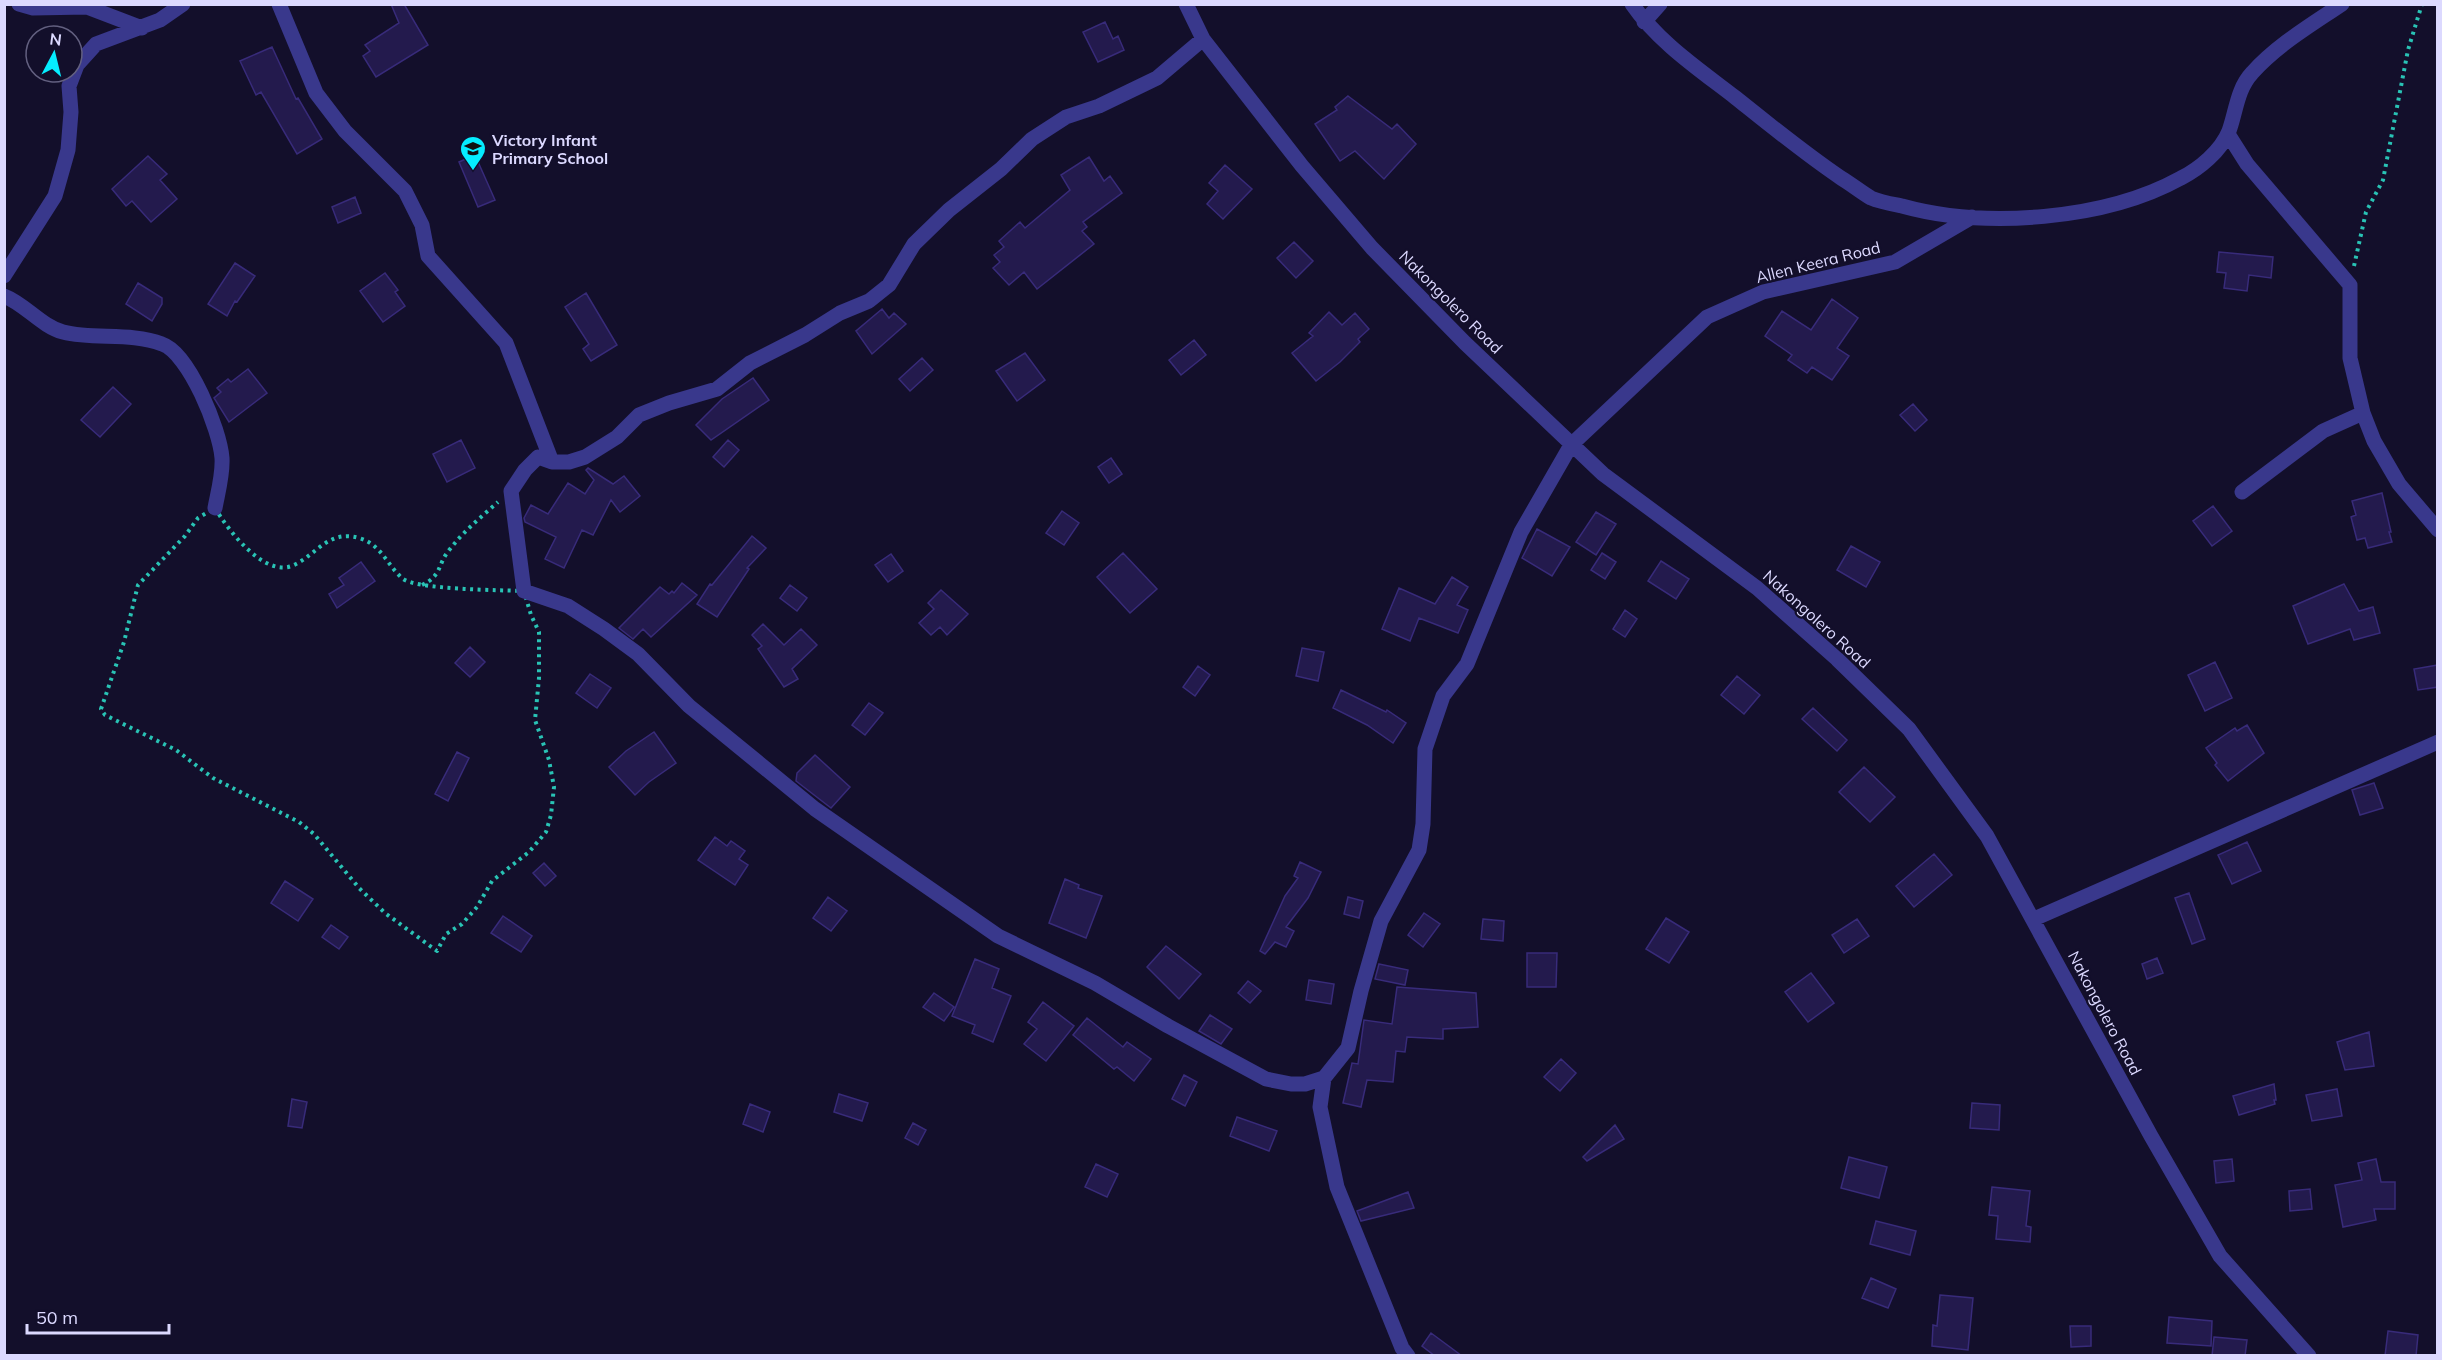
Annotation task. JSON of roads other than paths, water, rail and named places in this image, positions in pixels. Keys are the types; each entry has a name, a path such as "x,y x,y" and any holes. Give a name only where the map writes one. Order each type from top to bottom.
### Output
{"street":[{"path":"19,4 33,8 87,7 142,28"},
{"path":"4,276 55,196 68,150 71,112 69,86 77,65 96,44 160,20 183,4"},
{"path":"279,4 316,93 345,131 405,191 422,225 428,256 506,343 552,462"},
{"name":"Nakongolero Road","path":"1186,4 1203,39 1302,166 1372,248 1603,474 1757,588 1837,659 1909,729 1987,836 2151,1136 2220,1256 2308,1356"},
{"path":"1632,4 1644,22 1810,157 1872,198 1917,210 1972,217 2043,218 2123,202 2181,178 2212,156 2228,134 2239,95 2250,74 2280,46 2342,4"},
{"path":"1644,22 1660,4"},
{"path":"1203,39 1157,78 1099,106 1066,117 1032,140 1001,169 949,210 914,244 889,285 869,301 840,313 805,335 750,363 717,389 669,402 639,415 617,437 585,457 569,462 552,462 538,457 525,470 511,490 524,591 568,606 604,629 638,654 689,706 815,809 998,936 1095,983 1168,1026 1266,1078 1291,1084 1305,1084 1324,1078 1320,1107 1337,1187 1402,1348 1408,1356"},
{"path":"2228,134 2247,164 2350,285 2350,358 2363,413 2374,441 2399,484 2438,530"},
{"name":"Allen Keera Road","path":"1324,1078 1348,1048 1381,921 1419,850 1423,824 1425,748 1443,696 1467,664 1521,532 1571,445 1707,317 1763,292 1895,262 1972,217"},
{"path":"4,296 62,331 124,336 156,342 166,345 178,354 205,401 222,458 215,508"},
{"path":"2242,492 2323,431 2363,413"},
{"path":"2034,919 2438,742"}],"place":[{"name":"Victory Infant Primary School","path":"473,172"}]}
